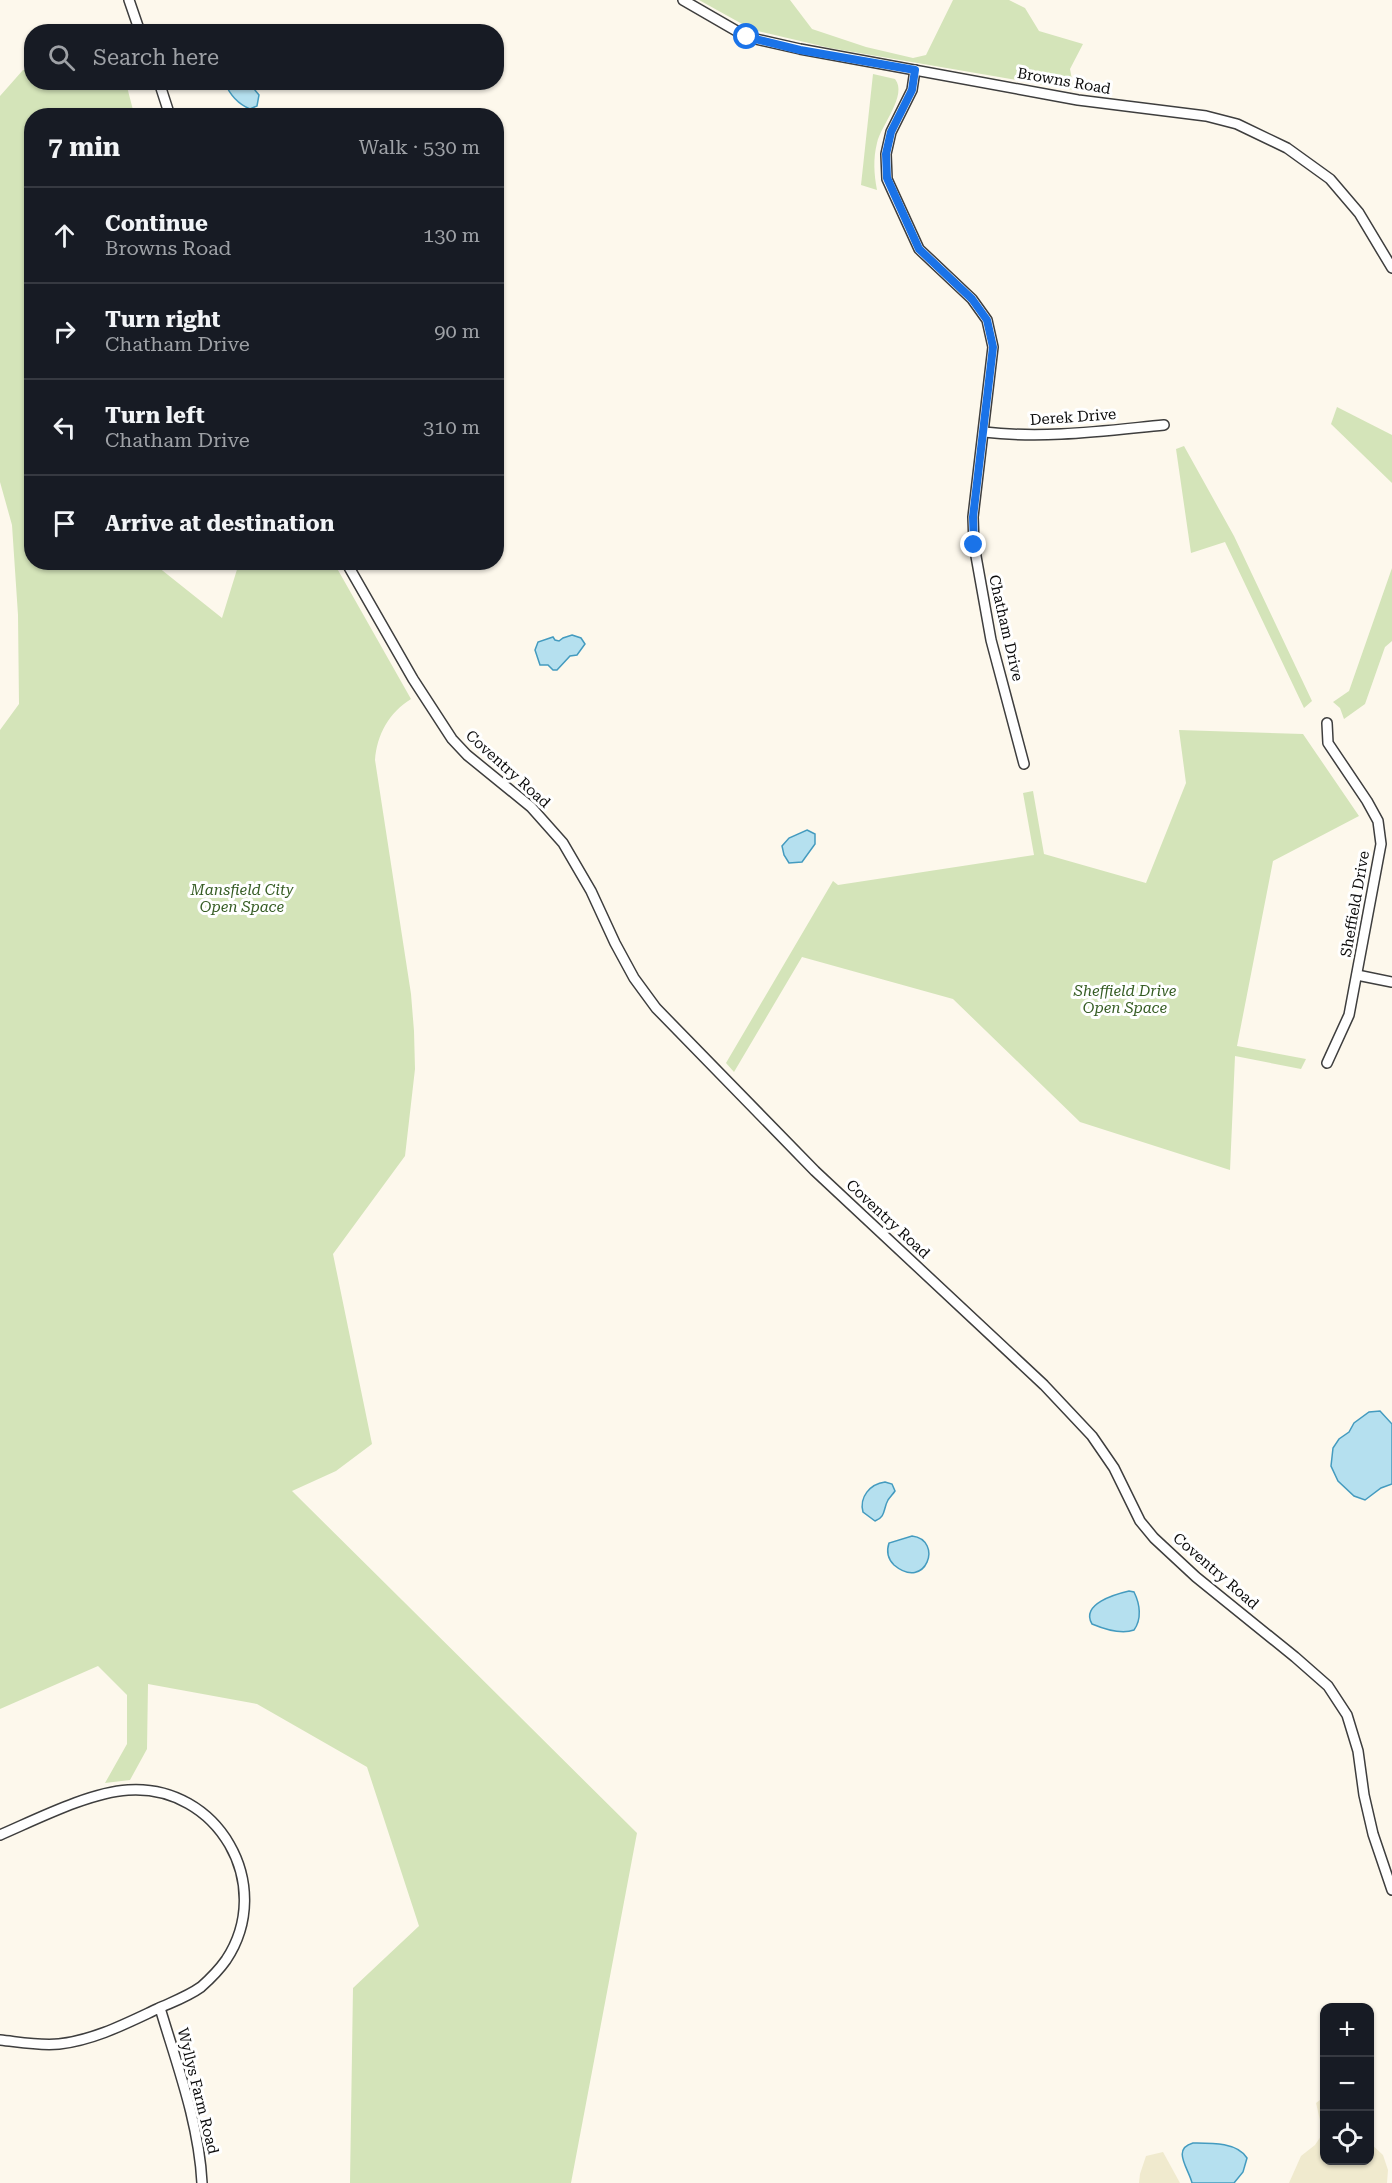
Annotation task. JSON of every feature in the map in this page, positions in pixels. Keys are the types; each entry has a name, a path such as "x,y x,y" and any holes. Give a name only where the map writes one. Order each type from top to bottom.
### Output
{"street":[{"path":"129,0 137,24"},
{"name":"Browns Road","path":"683,0 747,37 800,50 1078,100 1206,116 1237,124 1287,148 1330,179 1359,213 1392,268"},
{"name":"Chatham Drive","path":"915,70 912,90 891,132 886,154 887,178 919,249 972,299 987,320 993,347 973,517 974,545 991,640 1024,764"},
{"path":"162,90 167,108"},
{"name":"Derek Drive","path":"984,432 1044,436 1164,425"},
{"name":"Coventry Road","path":"351,570 413,679 452,739 467,755 531,807 563,843 591,891 615,944 634,978 656,1008 809,1165 1044,1385 1092,1436 1113,1468 1140,1521 1154,1538 1196,1577 1328,1686 1347,1715 1350,1724 1358,1751 1364,1795 1373,1834 1392,1890"},
{"name":"Sheffield Drive","path":"1326,723 1328,744 1378,821 1381,844 1349,1015 1327,1063"},
{"path":"1357,975 1392,982"},
{"path":"0,1835 102,1794 130,1789 146,1789 177,1797 192,1804 221,1831 231,1844 243,1879 243,1916 239,1932 226,1960 215,1974 192,1993 88,2038 58,2044 0,2040"},
{"name":"Wyllys Farm Road","path":"160,2008 194,2121 201,2155 202,2183"}],"shaded area":[{"path":"1320,2100 1320,2120 1316,2103"},
{"path":"1320,2138 1320,2165 1374,2165 1374,2147 1383,2155 1388,2170 1387,2183 1289,2183 1301,2156 1315,2145"},
{"path":"1163,2152 1180,2183 1139,2183 1146,2156"}],"green space":[{"path":"699,0 790,0 812,29 866,47 913,58 926,55 953,0 1009,0 1025,8 1039,31 1083,44 1070,69 1074,90 830,48 753,30"},
{"name":"Mansfield City Open Space","path":"24,70 24,90 128,90 132,108 24,108 24,570 162,570 222,618 237,570 338,570 411,699 396,711 381,733 375,760 411,994 414,1031 415,1069 405,1156 333,1254 372,1444 336,1471 292,1491 637,1833 571,2183 350,2183 353,1988 419,1926 367,1767 257,1704 148,1684 147,1749 130,1780 105,1783 127,1744 127,1695 98,1666 0,1709 0,730 19,704 18,615 12,525 0,482 0,96"},
{"path":"873,74 895,79 898,86 896,102 879,136 876,149 874,166 877,190 861,185"},
{"path":"1337,407 1392,435 1392,483 1331,424"},
{"path":"1184,446 1234,536 1312,701 1304,708 1225,542 1191,553 1176,449"},
{"path":"1392,568 1392,641 1385,647 1365,704 1344,719 1340,708 1333,702 1349,691"},
{"name":"Sheffield Drive Open Space","path":"1179,730 1303,734 1359,816 1273,861 1237,1046 1306,1059 1301,1069 1235,1056 1230,1170 1080,1122 953,999 802,957 734,1072 726,1063 833,881 838,885 1034,855 1023,793 1033,791 1044,854 1146,883 1186,783"}],"water":[{"path":"229,90 255,90 259,95 257,106 248,108"},
{"path":"572,635 581,638 585,644 577,655 570,656 557,670 553,670 548,665 540,665 535,650 538,642 553,637 559,641"},
{"path":"807,830 815,834 815,844 802,862 789,863 782,846 789,838"},
{"path":"1380,1411 1392,1424 1392,1484 1381,1488 1365,1500 1354,1496 1338,1481 1331,1466 1333,1448 1339,1439 1349,1432 1354,1423 1369,1412"},
{"path":"885,1482 892,1484 895,1491 888,1500 883,1515 875,1521 863,1512 864,1496 870,1488"},
{"path":"912,1536 922,1540 929,1554 922,1569 905,1572 894,1565 889,1558 889,1543"},
{"path":"1129,1591 1134,1592 1139,1606 1137,1626 1134,1630 1118,1632 1092,1624 1091,1611 1095,1606 1108,1597"},
{"path":"1193,2143 1223,2144 1237,2149 1247,2158 1243,2172 1234,2183 1192,2183 1182,2155 1183,2150"}],"route":[{"path":"747,37 800,50 915,70 912,90 891,132 886,154 887,178 902,216 919,249 972,299 987,320 993,347 973,517 974,545"}]}
